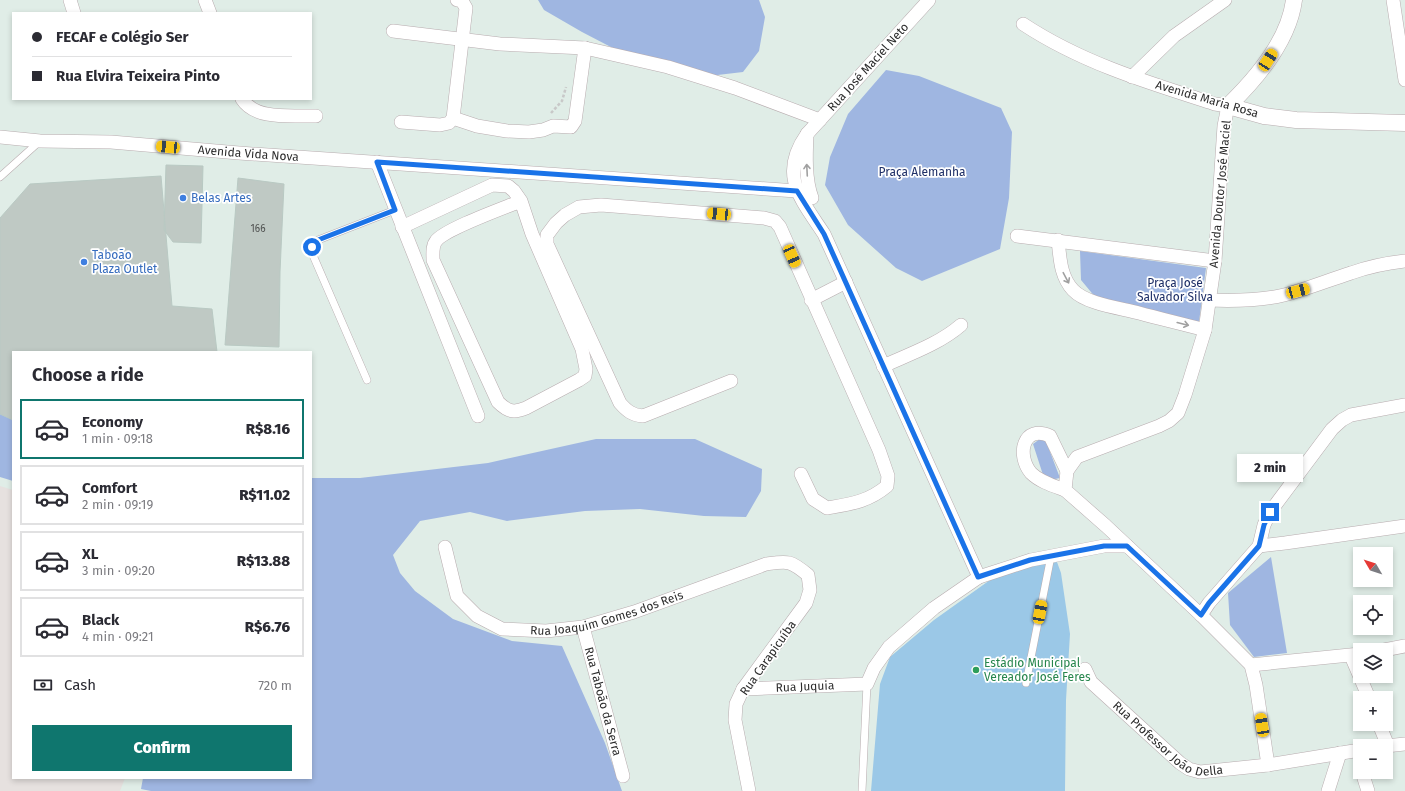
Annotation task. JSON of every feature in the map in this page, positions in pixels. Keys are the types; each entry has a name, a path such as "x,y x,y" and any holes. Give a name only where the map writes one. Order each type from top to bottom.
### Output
{"street":[{"path":"70,0 74,12"},
{"path":"205,0 210,12"},
{"path":"401,122 440,125 449,123 453,118 461,38 466,8 462,1 457,0"},
{"name":"Rua José Maciel Neto","path":"929,0 807,134 799,145 794,160 794,173 846,282 978,577"},
{"path":"1132,77 1174,36 1225,0"},
{"name":"Avenida Doutor José Maciel","path":"1066,471 1077,457 1159,426 1169,421 1178,413 1186,395 1205,330 1208,300 1215,261 1224,126 1228,106 1243,92 1260,71 1275,48 1287,26 1294,0"},
{"path":"1393,0 1405,80"},
{"name":"Avenida Maria Rosa","path":"1023,24 1046,39 1076,54 1132,77 1209,102 1264,116 1296,120 1361,123 1405,123"},
{"path":"393,31 461,38 500,44 585,48 668,67 735,88 820,120"},
{"path":"453,118 477,126 507,131 529,132 543,130 552,126 571,127 575,122 585,48"},
{"path":"243,100 251,109 261,113 316,116"},
{"name":"Avenida Vida Nova","path":"0,137 40,141 111,142 803,191"},
{"path":"377,162 478,416"},
{"path":"402,226 492,185 508,186 514,191 521,201 532,234 582,349 586,368 585,376 580,380 517,412 505,409 498,402 433,260 432,252 435,242 449,232 521,201"},
{"path":"731,381 643,416 634,415 626,410 620,403 547,244 547,235 556,223 565,215 579,207 601,205 770,219 775,221 780,227 811,300 879,450 888,476 887,486 862,502 827,508 814,499 801,474"},
{"path":"1016,236 1058,240 1215,261"},
{"path":"1058,240 1062,270 1066,280 1073,290 1084,297 1104,304 1205,330"},
{"path":"1208,300 1228,301 1261,299 1284,295 1312,287 1353,272 1405,261"},
{"path":"811,300 846,282"},
{"path":"884,366 938,341 952,333 961,325"},
{"path":"1201,615 1209,603 1259,546 1264,525 1270,512 1332,429 1342,420 1352,415 1405,405"},
{"path":"1064,490 1066,471 1050,436 1036,433 1026,439 1023,446 1023,456 1032,473 1040,479 1064,490 1201,615 1251,666 1256,685 1268,765"},
{"path":"1259,546 1405,526"},
{"path":"867,684 874,668 890,647 934,608 978,577 1030,560 1104,546 1127,546"},
{"name":"Rua Joaquim Gomes dos Reis","path":"445,547 457,596 477,616 502,629 546,631 583,628 634,612 766,564 786,562 798,566 808,574"},
{"name":"Rua Carapicuíba","path":"749,791 735,720 736,704 744,689 806,603 810,590 808,574"},
{"name":"Rua Taboão da Serra","path":"583,628 623,776"},
{"path":"1393,648 1405,646"},
{"path":"1251,666 1353,655"},
{"name":"Rua Professor João Della","path":"1085,669 1091,682 1180,763 1189,769 1200,772 1268,765 1353,751"},
{"name":"Rua Juquia","path":"744,689 867,684"},
{"path":"1393,745 1405,744"},
{"path":"1328,791 1340,754"},
{"path":"1364,779 1368,791"}],"lane":[{"path":"0,177 40,141"},
{"path":"367,380 312,253 312,247 318,240 395,210"},
{"path":"1026,683 1051,556"},
{"path":"862,791 867,684"}],"path":[{"path":"548,118 562,101 567,82"}],"shaded area":[{"path":"0,486 12,490 12,779 125,779 120,791 0,791"},
{"name":"Estádio Municipal Vereador José Feres","path":"1057,562 1061,573 1070,634 1066,700 1065,791 871,791 880,684 890,657 934,620 1004,570"}],"green space":[{"path":"538,0 759,0 765,17 759,51 743,72 709,76 632,58 544,10"},
{"name":"Praça Alemanha","path":"886,70 919,76 1001,108 1012,132 1009,198 1000,249 922,281 896,268 848,225 825,185 830,157 848,114"},
{"name":"Praça José Salvador Silva","path":"1080,251 1206,268 1199,322 1096,298 1081,280"},
{"path":"0,414 12,420 12,481 0,477"},
{"path":"1044,436 1060,478 1045,481 1033,444"},
{"path":"596,439 695,439 762,469 761,491 746,517 704,516 640,509 585,511 507,521 470,512 420,521 393,555 400,573 415,591 453,619 512,641 562,646 605,743 622,791 151,791 141,789 143,779 312,779 312,478 360,478 488,463"},
{"path":"1271,557 1287,653 1254,657 1230,625 1228,593"}],"building":[{"name":"Belas Artes","path":"166,165 203,166 201,243 173,242 164,230"},
{"name":"Taboão Plaza Outlet","path":"161,176 172,306 212,309 217,351 12,351 12,420 0,414 0,218 30,184"},
{"path":"238,178 284,184 280,272 279,347 225,345"}],"place":[{"name":"Belas Artes","path":"183,198"},
{"name":"Taboão Plaza Outlet","path":"84,262"},
{"name":"Estádio Municipal Vereador José Feres","path":"976,670"}],"route":[{"path":"312,247 318,240 395,210 377,162 797,191 824,234 978,577 1030,560 1104,546 1127,546 1201,615 1209,603 1259,546 1264,525 1270,512"}]}
